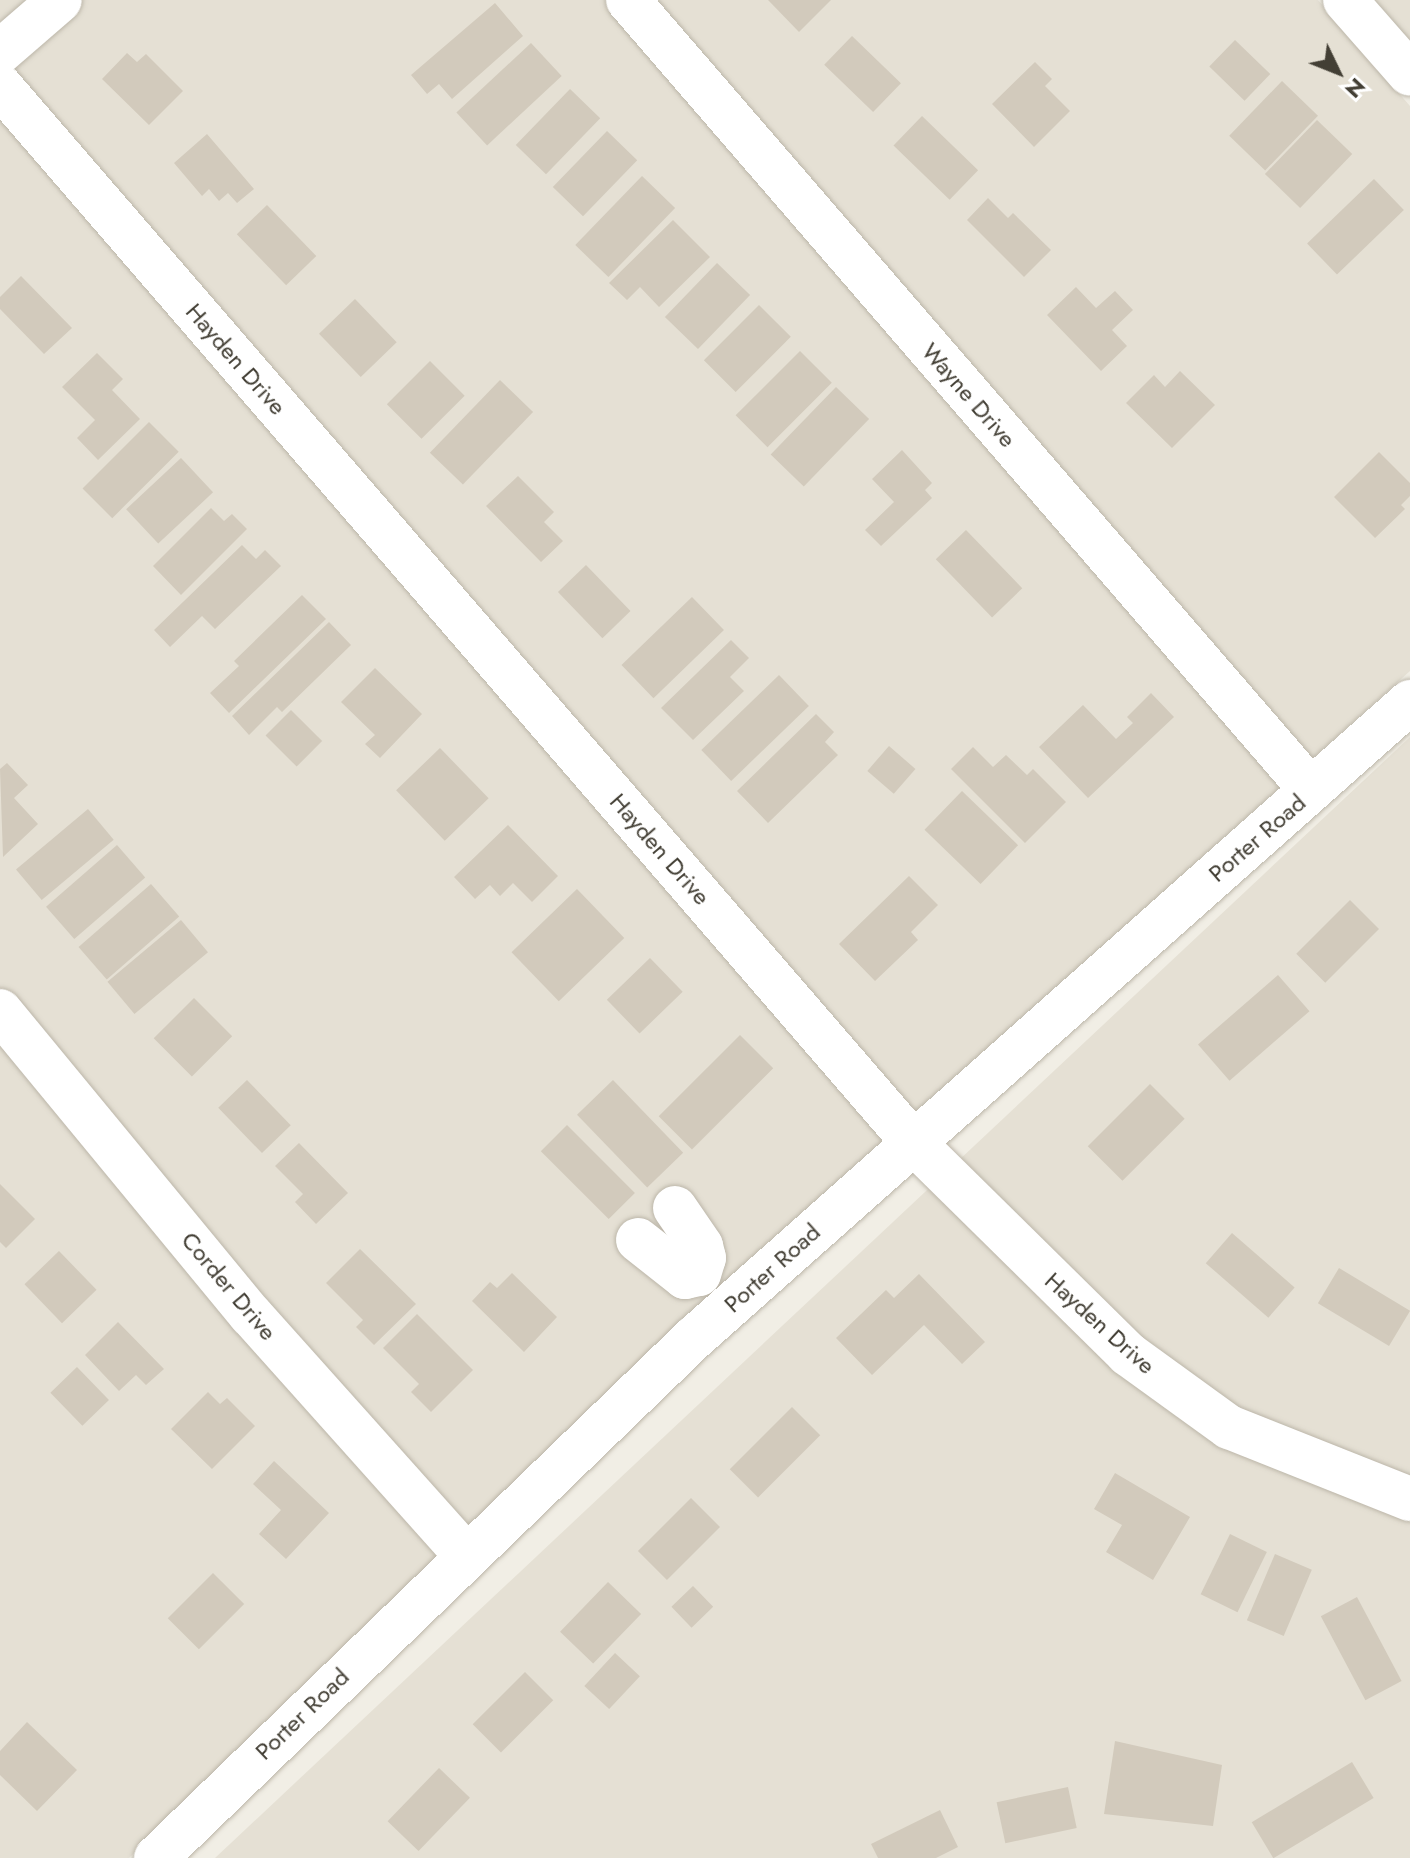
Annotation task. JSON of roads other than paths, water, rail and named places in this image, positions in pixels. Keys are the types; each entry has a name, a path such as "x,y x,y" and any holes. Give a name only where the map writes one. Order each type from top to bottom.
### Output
{"street":[{"path":"0,52 60,0"},
{"name":"Wayne Drive","path":"628,0 1311,790"},
{"path":"1345,0 1410,74"},
{"name":"Hayden Drive","path":"0,86 912,1141 1128,1354 1153,1373 1229,1427 1410,1499"},
{"name":"Porter Road","path":"156,1858 465,1554 730,1306 912,1141 1410,702"},
{"name":"Corder Drive","path":"0,1011 251,1315 465,1554"},
{"path":"675,1208 701,1246 704,1258 699,1274"},
{"path":"638,1240 685,1277 699,1274"},
{"path":"699,1274 730,1306"}]}
